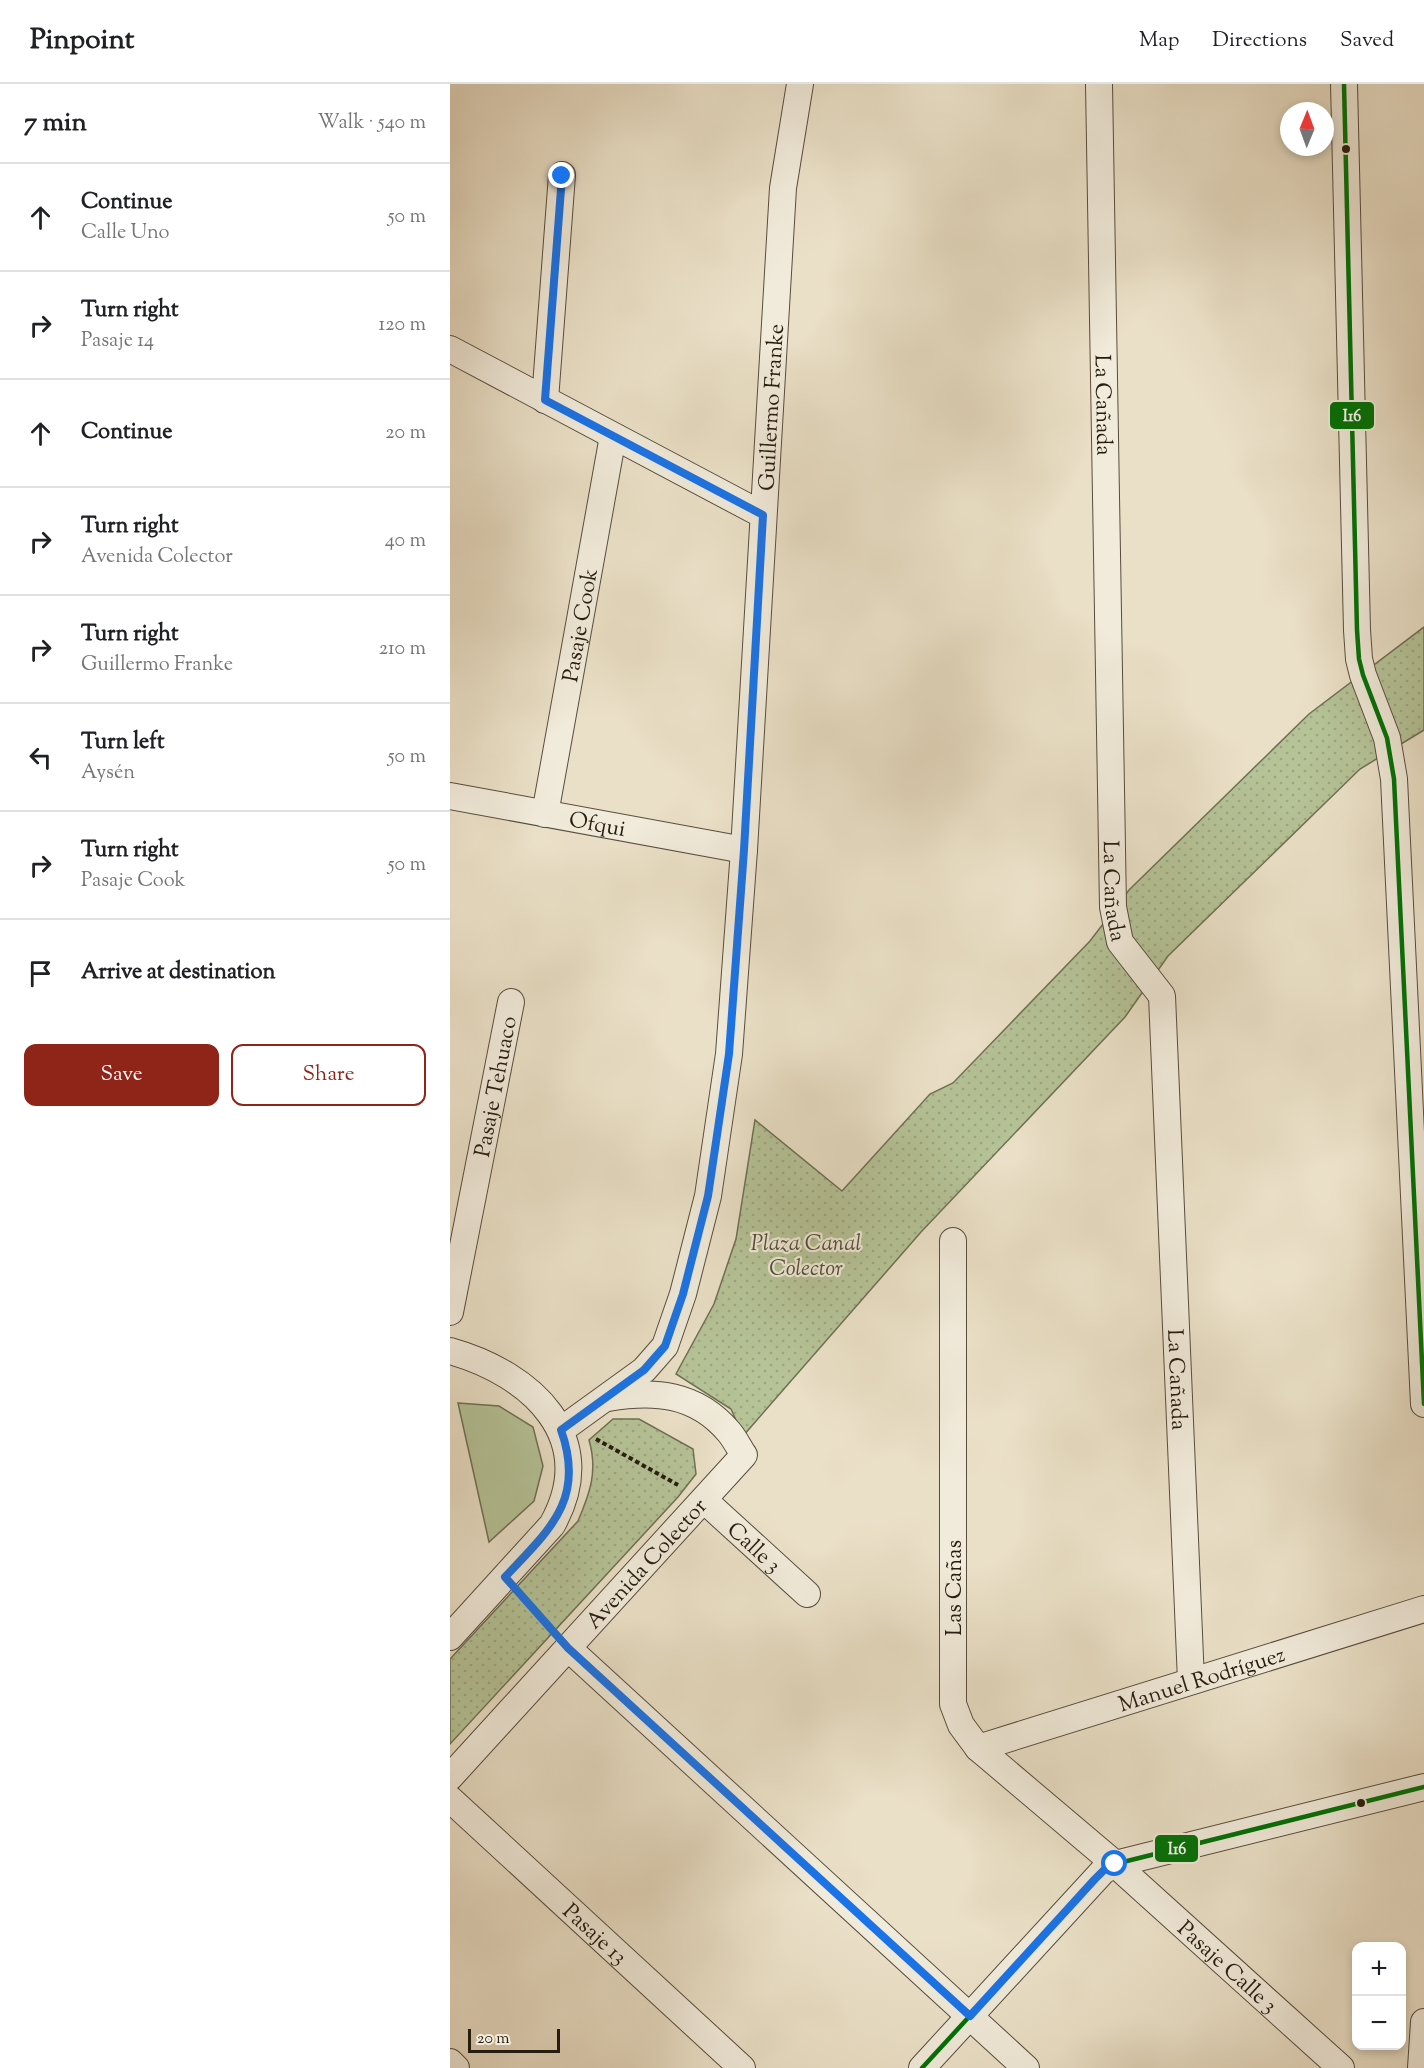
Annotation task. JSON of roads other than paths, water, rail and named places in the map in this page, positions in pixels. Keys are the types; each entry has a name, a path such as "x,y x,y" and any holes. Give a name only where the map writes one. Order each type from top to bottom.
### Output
{"street":[{"name":"Guillermo Franke","path":"565,1427 644,1370 665,1346 689,1273 708,1196 729,1054 744,850 783,188 800,84"},
{"name":"La Cañada","path":"1099,84 1113,907 1120,942 1162,996 1191,1681"},
{"path":"1344,84 1357,630 1361,667 1387,738 1394,779 1424,1404"},
{"path":"545,400 562,176"},
{"path":"450,349 763,515"},
{"name":"Pasaje Cook","path":"545,814 613,436"},
{"name":"Ofqui","path":"450,796 744,850"},
{"name":"Pasaje Tehuaco","path":"450,1312 511,1002"},
{"name":"Las Cañas","path":"953,1241 953,1704 961,1725 978,1748 1115,1864"},
{"path":"450,1351 469,1356 493,1367 516,1381 549,1411 565,1427 570,1469 568,1489 562,1508 552,1525 450,1637"},
{"name":"Avenida Colector","path":"450,1777 744,1455 721,1424 705,1410 682,1399 658,1393 600,1400"},
{"name":"Calle 3","path":"704,1500 807,1594"},
{"name":"Manuel Rodríguez","path":"978,1748 1424,1609"},
{"path":"568,1648 1026,2068"},
{"path":"922,2068 1104,1870 1115,1864 1424,1787"},
{"name":"Pasaje 13","path":"450,1799 742,2068"},
{"name":"Pasaje Calle 3","path":"1115,1864 1341,2068"},
{"path":"1421,2068 1424,2022"},
{"path":"450,2062 456,2068"}],"park label":[{"name":"Plaza Canal Colector","path":"806,1254"}]}
